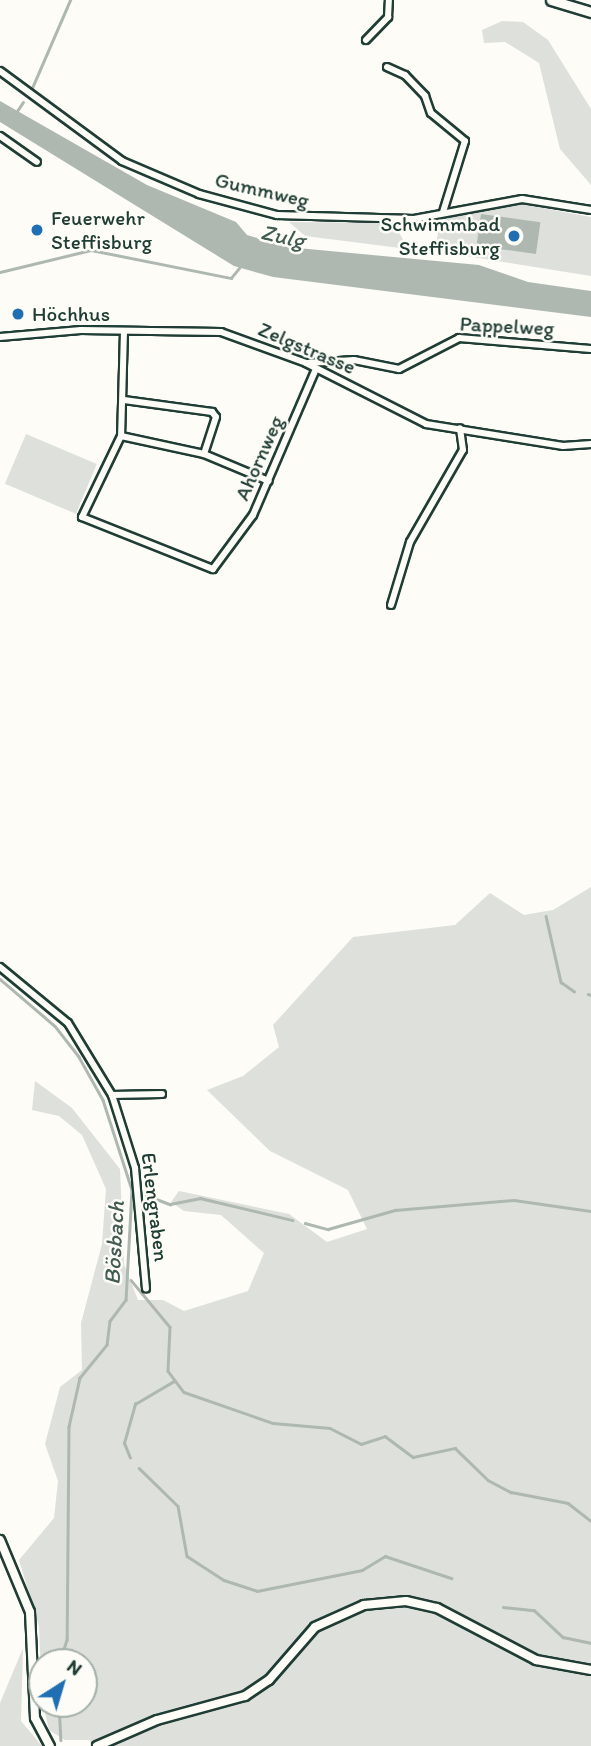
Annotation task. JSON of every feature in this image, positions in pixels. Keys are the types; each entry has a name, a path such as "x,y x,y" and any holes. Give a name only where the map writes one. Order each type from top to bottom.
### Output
{"main road":[{"path":"551,0 591,12"}],"street":[{"path":"366,40 388,17 389,0"},
{"path":"387,67 405,75 425,96 431,113 466,141 443,212"},
{"name":"Gummweg","path":"0,71 92,143 199,194 311,221 443,212 522,199 591,210"},
{"path":"0,136 37,162"},
{"path":"124,331 121,436 204,454 269,481"},
{"name":"Zelgstrasse","path":"0,337 124,331 221,332 306,363 402,414 460,428 564,446 591,444"},
{"name":"Pappelweg","path":"306,363 354,360 399,369 459,338 591,349"},
{"name":"Ahornweg","path":"121,436 87,503 86,522 213,569 226,559 269,481 316,369"},
{"path":"124,400 212,412 216,418 204,454"},
{"path":"391,605 410,542 463,450 460,428"},
{"name":"Erlengraben","path":"0,967 68,1023 112,1095 139,1188 146,1289"},
{"path":"112,1095 162,1094"},
{"path":"0,1540 30,1612 34,1718 50,1746"},
{"path":"97,1746 256,1690 315,1628 364,1605 406,1601 437,1608 536,1660 591,1670"}],"shaded area":[{"path":"502,21 523,22 548,40 591,109 591,185 560,149 539,63 505,42 484,43 482,30"},
{"path":"0,101 147,185 236,222 247,235 287,247 479,265 528,282 591,291 591,317 273,277 234,266 0,122"},
{"name":"Schwimmbad Steffisburg","path":"520,204 591,217 591,276 435,251 440,221 487,206"},
{"path":"481,214 540,222 536,254 477,246"},
{"path":"289,222 394,223 408,249 305,236"},
{"path":"26,434 97,464 76,514 5,484"},
{"path":"591,887 591,1746 91,1746 90,1740 65,1740 49,1730 46,1718 98,1718 98,1648 40,1648 39,1626 19,1560 54,1518 58,1481 45,1444 60,1387 82,1370 81,1323 102,1244 106,1189 82,1135 59,1116 32,1110 35,1081 72,1108 120,1169 124,1264 138,1300 163,1300 184,1311 248,1291 264,1253 221,1215 184,1211 171,1202 179,1191 289,1214 327,1242 367,1229 348,1190 270,1151 207,1090 243,1076 279,1047 273,1025 353,937 455,925 490,893 524,915 553,910"},
{"path":"23,1648 21,1721 42,1746 0,1746 0,1703"}],"waterway":[{"path":"32,88 70,0"},
{"path":"15,114 23,102"},
{"path":"0,272 91,250 231,278 240,267"},
{"path":"546,916 561,982 574,991"},
{"name":"Bösbach","path":"0,979 55,1026 79,1057 103,1100 132,1190 126,1300 110,1321 107,1345 80,1378 69,1427 67,1640 64,1648"},
{"path":"146,1195 170,1204 200,1198 292,1220"},
{"path":"305,1223 328,1229 395,1210 514,1200 591,1211"},
{"path":"131,1280 170,1327 168,1371 184,1392 273,1423 330,1428 361,1444 385,1436 413,1457 455,1448 488,1480 511,1492 568,1503 591,1521"},
{"path":"130,1458 124,1443 135,1404 174,1381"},
{"path":"139,1468 178,1506 187,1556 224,1580 257,1591 362,1570 385,1556 451,1578"},
{"path":"503,1607 534,1610 563,1637 591,1643"},
{"name":"Bösbach","path":"60,1718 61,1740"}],"place":[{"name":"Feuerwehr Steffisburg","path":"37,230"},
{"name":"Schwimmbad Steffisburg","path":"514,236"},
{"name":"Höchhus","path":"18,314"}],"water label":[{"name":"Zulg","path":"283,236"}]}
